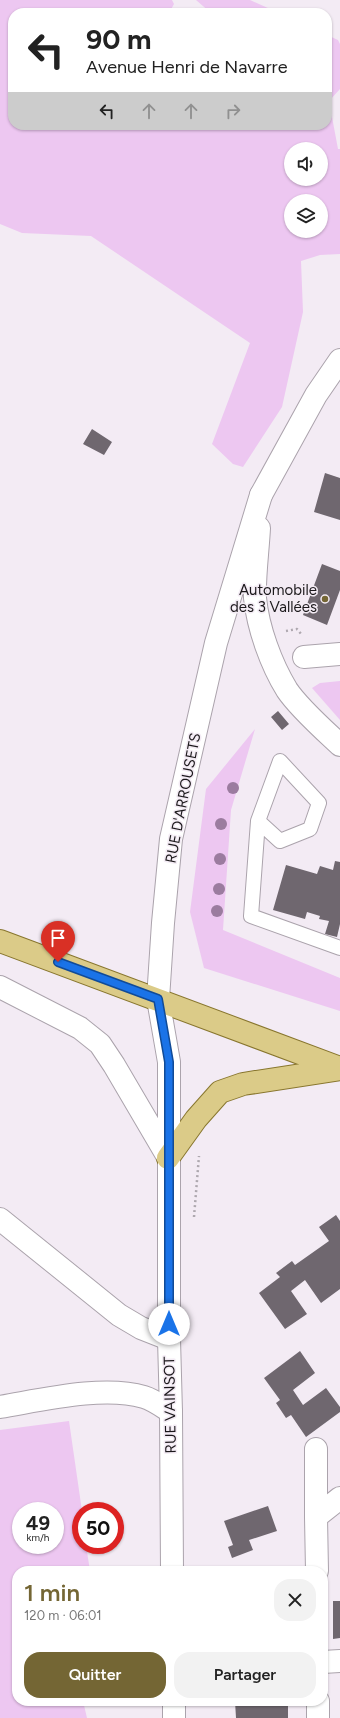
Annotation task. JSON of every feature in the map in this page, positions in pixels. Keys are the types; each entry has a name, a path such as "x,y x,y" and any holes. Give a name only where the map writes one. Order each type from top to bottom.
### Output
{"main road":[{"path":"0,941 340,1068"},
{"path":"168,1158 199,1115 220,1092 242,1084 340,1068"}],"street":[{"name":"RUE D'ARROUSETS","path":"158,999 171,839 216,643 228,600 261,495 316,395 340,360"},
{"name":"RUE D'ARROUSETS","path":"261,495 255,597 259,620 270,658 288,690 318,724 340,745"},
{"path":"228,600 255,597"},
{"path":"304,657 340,654"},
{"path":"0,987 80,1028 100,1044 114,1065 168,1158"},
{"name":"RUE VAINSOT","path":"158,999 169,1062 169,1339 172,1412 172,1566"},
{"path":"0,1219 119,1315 145,1330 169,1339"},
{"path":"0,1407 82,1395 116,1393 146,1398 172,1412"},
{"path":"316,1449 317,1566"},
{"path":"316,1516 340,1498"},
{"path":"328,1662 340,1661"},
{"path":"174,1706 174,1718"},
{"path":"318,1706 318,1718"}],"lane":[{"path":"258,820 280,841 310,829 319,803 280,761 258,820 251,916 340,948"}],"path":[{"path":"280,632 297,629"}],"shaded area":[{"path":"0,0 172,0 174,4 172,8 8,8 8,130 332,130 332,117 338,149 340,149 340,254 320,255 301,261 303,312 282,407 243,467 233,464 212,444 250,343 91,236 22,233 0,224"},
{"path":"196,0 250,0 268,8 205,8"},
{"path":"332,37 338,40 340,44 340,89 332,98"},
{"path":"340,681 340,720 312,688 320,683"},
{"path":"255,729 231,810 223,930 340,978 340,1011 204,968 190,912 206,789"},
{"path":"69,1421 81,1502 72,1502 72,1554 87,1554 89,1566 12,1566 12,1706 84,1706 87,1718 0,1718 0,1430"}],"building":[{"path":"92,429 112,442 104,455 83,444"},
{"path":"325,473 340,478 340,520 314,512"},
{"path":"322,564 340,571 340,590 327,625 303,615"},
{"path":"278,711 289,724 282,730 271,717"},
{"path":"335,861 340,862 340,924 337,937 325,934 329,921 319,919 320,916 307,912 305,919 273,910 286,865 317,874 320,866 333,870"},
{"path":"336,1215 340,1221 340,1289 321,1303 305,1280 291,1291 307,1314 285,1329 259,1293 280,1277 276,1273 292,1261 295,1265 329,1241 319,1227"},
{"path":"300,1351 315,1373 293,1390 303,1405 326,1388 340,1407 340,1412 306,1437 291,1415 286,1418 276,1403 280,1400 264,1378"},
{"path":"268,1506 277,1531 249,1540 253,1550 232,1558 228,1547 233,1545 224,1521"},
{"path":"333,1601 340,1601 340,1638 333,1639"},
{"path":"235,1706 288,1706 288,1718 236,1718"}],"place":[{"name":"Automobile des 3 Vallées","path":"325,599"}],"route":[{"path":"58,962 158,999 169,1062 169,1324"}]}
